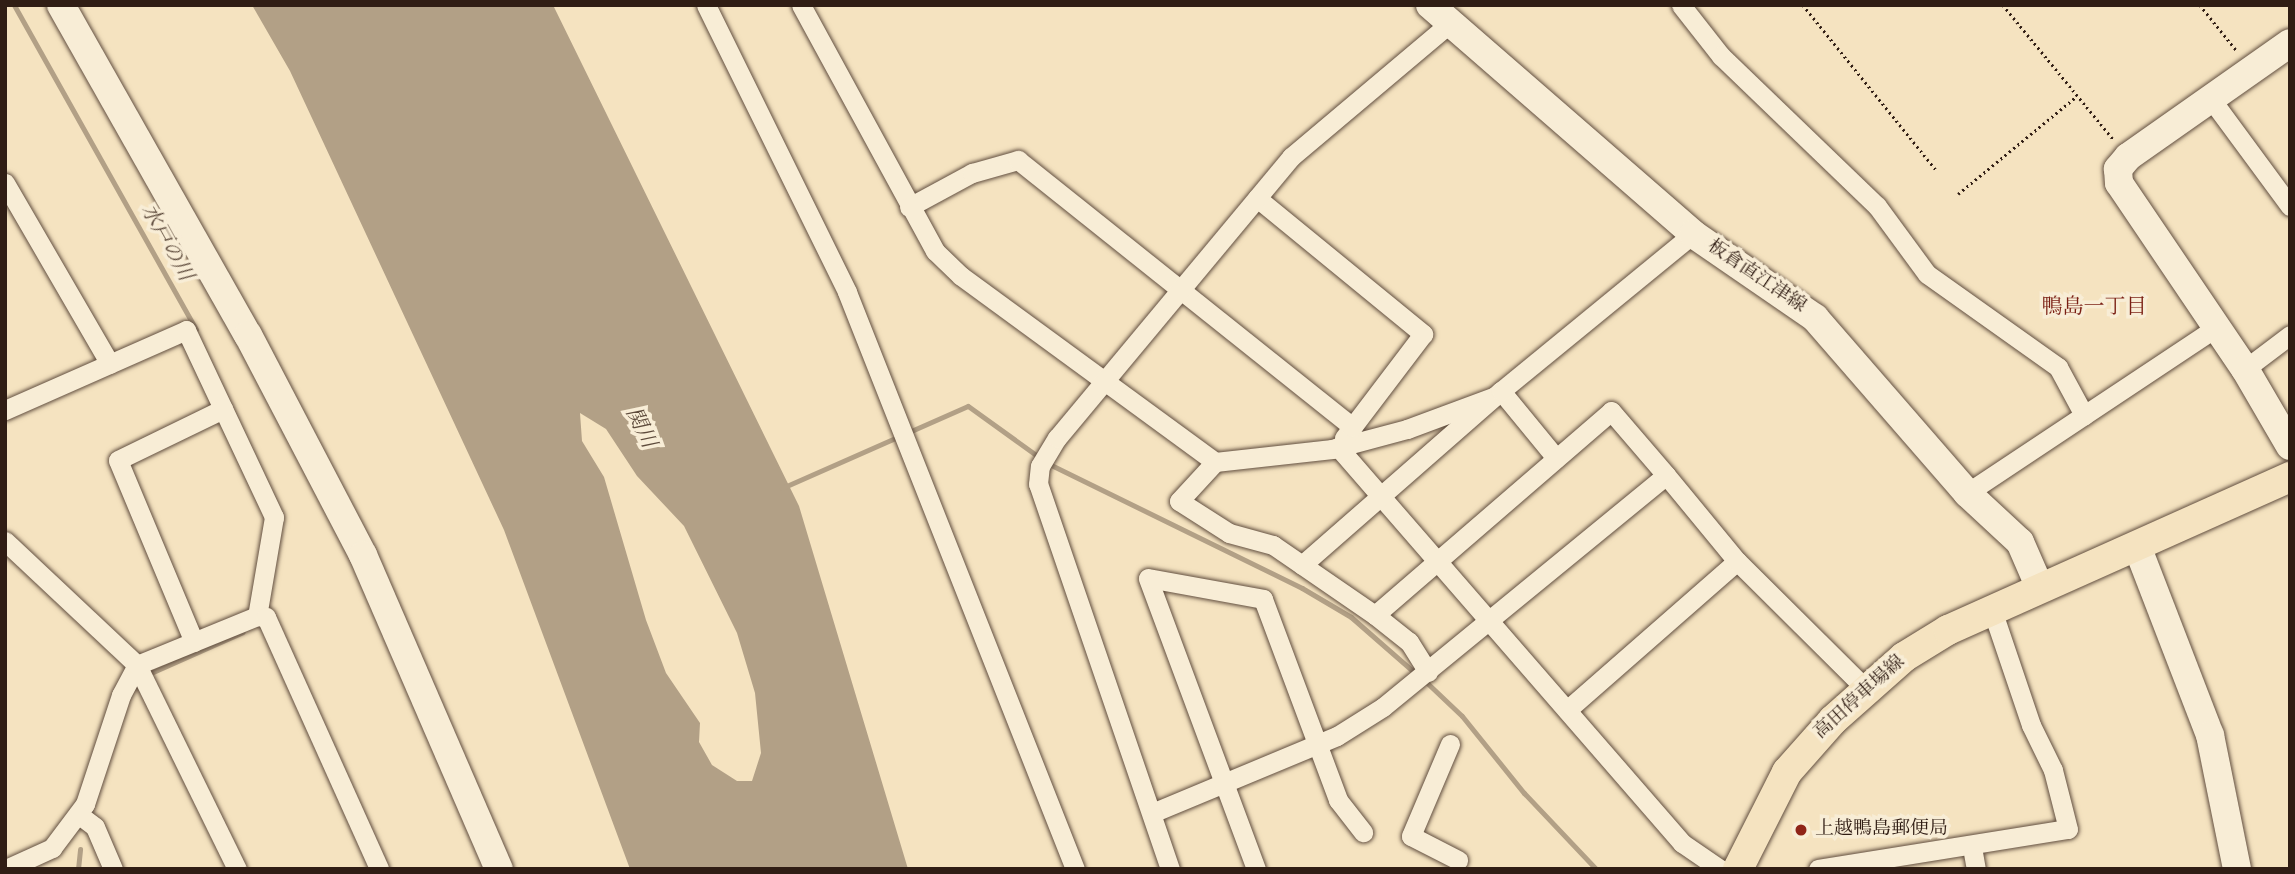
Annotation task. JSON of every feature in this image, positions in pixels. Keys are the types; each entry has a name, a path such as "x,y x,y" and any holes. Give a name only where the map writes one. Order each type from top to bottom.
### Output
{"main road":[{"name":"高田停車場線","path":"1738,869 1787,772 1866,689 1937,637 2040,587 2290,477"}],"street":[{"path":"61,5 248,335 363,555 499,869"},
{"path":"706,5 848,292 1074,869"},
{"path":"1681,5 1721,56 1877,206 1927,274 2058,367 2084,415"},
{"path":"804,6 909,207 935,251 961,276 1215,463"},
{"path":"1170,869 1038,484 1041,466 1057,438 1291,157 1440,14"},
{"name":"板倉直江津線","path":"1440,14 1693,234 1815,318 1968,494 2020,542 2040,587"},
{"path":"2290,43 2128,157 2118,169 2119,183 2214,330 2245,369 2290,446"},
{"path":"2211,99 2287,198"},
{"path":"909,207 972,173 1018,160 1352,427"},
{"path":"5,183 110,364"},
{"path":"1257,198 1423,334 1338,447"},
{"path":"1303,565 1497,394 1693,234"},
{"path":"5,410 186,330 274,517 257,616"},
{"path":"1968,494 2214,330"},
{"path":"2245,369 2290,335"},
{"path":"1428,672 1409,642 1303,565 1273,545 1229,533 1179,501 1215,463 1338,447 1407,429 1497,394"},
{"path":"1497,394 1556,458"},
{"path":"194,642 118,460 223,409"},
{"path":"1375,615 1611,411 1737,561 1866,689"},
{"path":"1338,447 1438,558 1489,624 1682,843 1720,869"},
{"path":"1152,813 1316,744 1383,707 1489,624 1666,475"},
{"path":"5,541 137,665 237,869"},
{"path":"2137,546 2210,735 2237,869"},
{"path":"1567,710 1737,561"},
{"path":"1256,869 1148,578 1263,599 1338,800 1363,832"},
{"path":"1818,869 1972,847 2068,829 2053,770 2031,725 1992,610"},
{"path":"6,869 52,848 78,814 95,779 121,695 137,665 257,616 266,617 379,869"},
{"path":"1450,744 1411,836 1461,866"},
{"path":"78,814 95,827 113,869"},
{"path":"1972,847 1976,869"}],"path":[{"path":"1802,5 1936,170"},
{"path":"2003,5 2128,157"},
{"path":"2200,5 2252,70"},
{"path":"1958,194 2077,96"}],"water":[{"name":"関川","path":"252,5 553,5 799,506 908,869 630,869 504,530 290,71","holes":["580,413 606,429 637,476 684,526 737,633 755,693 761,753 752,781 737,781 712,765 699,742 700,723 666,673 646,620 604,477 582,441"]}],"waterway":[{"name":"水戸の川","path":"14,5 196,329"},
{"path":"782,488 968,406 1040,458"},
{"path":"1047,463 1302,588 1351,617 1416,674"},
{"name":"水戸の川","path":"153,672 243,632"},
{"path":"1424,680 1462,716 1524,793 1596,869"},
{"name":"水戸の川","path":"78,869 80,849"}],"place":[{"name":"上越鴨島郵便局","path":"1801,830"}],"district":[{"name":"鴨島一丁目","path":"2094,308"}]}
